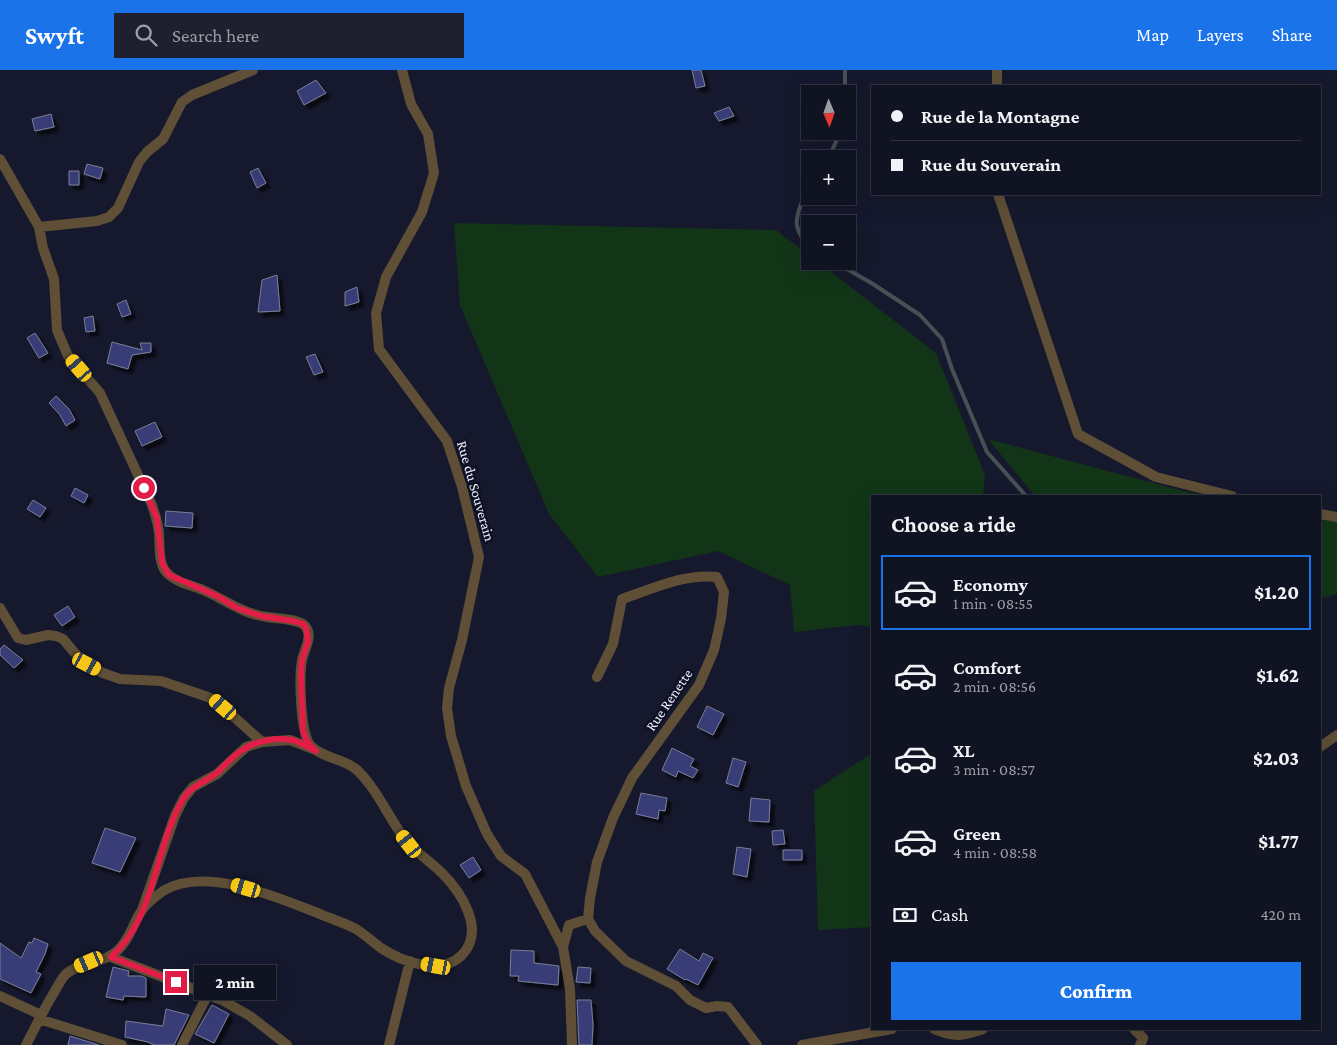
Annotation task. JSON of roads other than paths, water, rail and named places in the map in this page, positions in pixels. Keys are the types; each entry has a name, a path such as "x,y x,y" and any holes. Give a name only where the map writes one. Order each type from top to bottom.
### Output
{"street":[{"path":"39,227 97,221 109,217 118,208 139,162 147,152 163,139 182,102 192,95 253,70"},
{"name":"Rue du Souverain","path":"402,70 411,104 428,134 434,174 422,212 386,277 376,313 379,349 447,442 462,487 479,557 468,614 449,688 447,708 451,736 466,786 487,834 502,856 526,874 563,947 570,989 572,1045"},
{"path":"997,70 997,85"},
{"path":"0,159 39,227 43,248 54,279 57,330 68,356 100,393 152,504 157,518 160,556 164,570 178,580 217,596 237,608 261,616 294,621 303,624 306,628 308,641 302,660 301,677 303,731 308,743 316,751"},
{"path":"998,195 1078,434 1156,477 1228,495"},
{"path":"1321,514 1337,517"},
{"name":"Rue Renette","path":"588,918 597,862 613,818 632,778 699,684 714,650 724,592 717,577 705,575 684,578 622,599 613,644 597,677"},
{"path":"0,608 18,638 26,640 48,634 56,636 63,639 87,664 103,673 120,679 161,681 215,700 262,742"},
{"path":"1321,745 1337,735"},
{"path":"26,1045 65,974 89,962 111,957 122,947 128,938 143,909 175,816 184,798 193,787 217,774 246,747 262,742 279,739 290,740 355,768 409,844 443,875 454,888 469,914 472,925 471,939 467,948 460,956 450,963 436,966 410,961 383,950 355,928 277,897 231,883 199,882 178,884 164,891 143,909"},
{"path":"563,947 569,925 588,918 595,931 626,961 676,986 690,1000 706,1008 717,1006 728,1008 757,1045"},
{"path":"111,957 222,1000 250,1016 287,1045"},
{"path":"389,1045 410,961"},
{"path":"182,1045 208,994"},
{"path":"0,996 40,1017 122,1045"},
{"path":"802,1045 886,1030"},
{"path":"937,1030 950,1035 965,1036 980,1030"},
{"path":"1135,1030 1141,1041"}],"waterway":[{"path":"845,70 845,85"},
{"path":"832,150 837,140"},
{"path":"801,205 797,217 801,236"},
{"path":"849,270 920,315 942,339 952,369 987,452 1025,495"}]}
